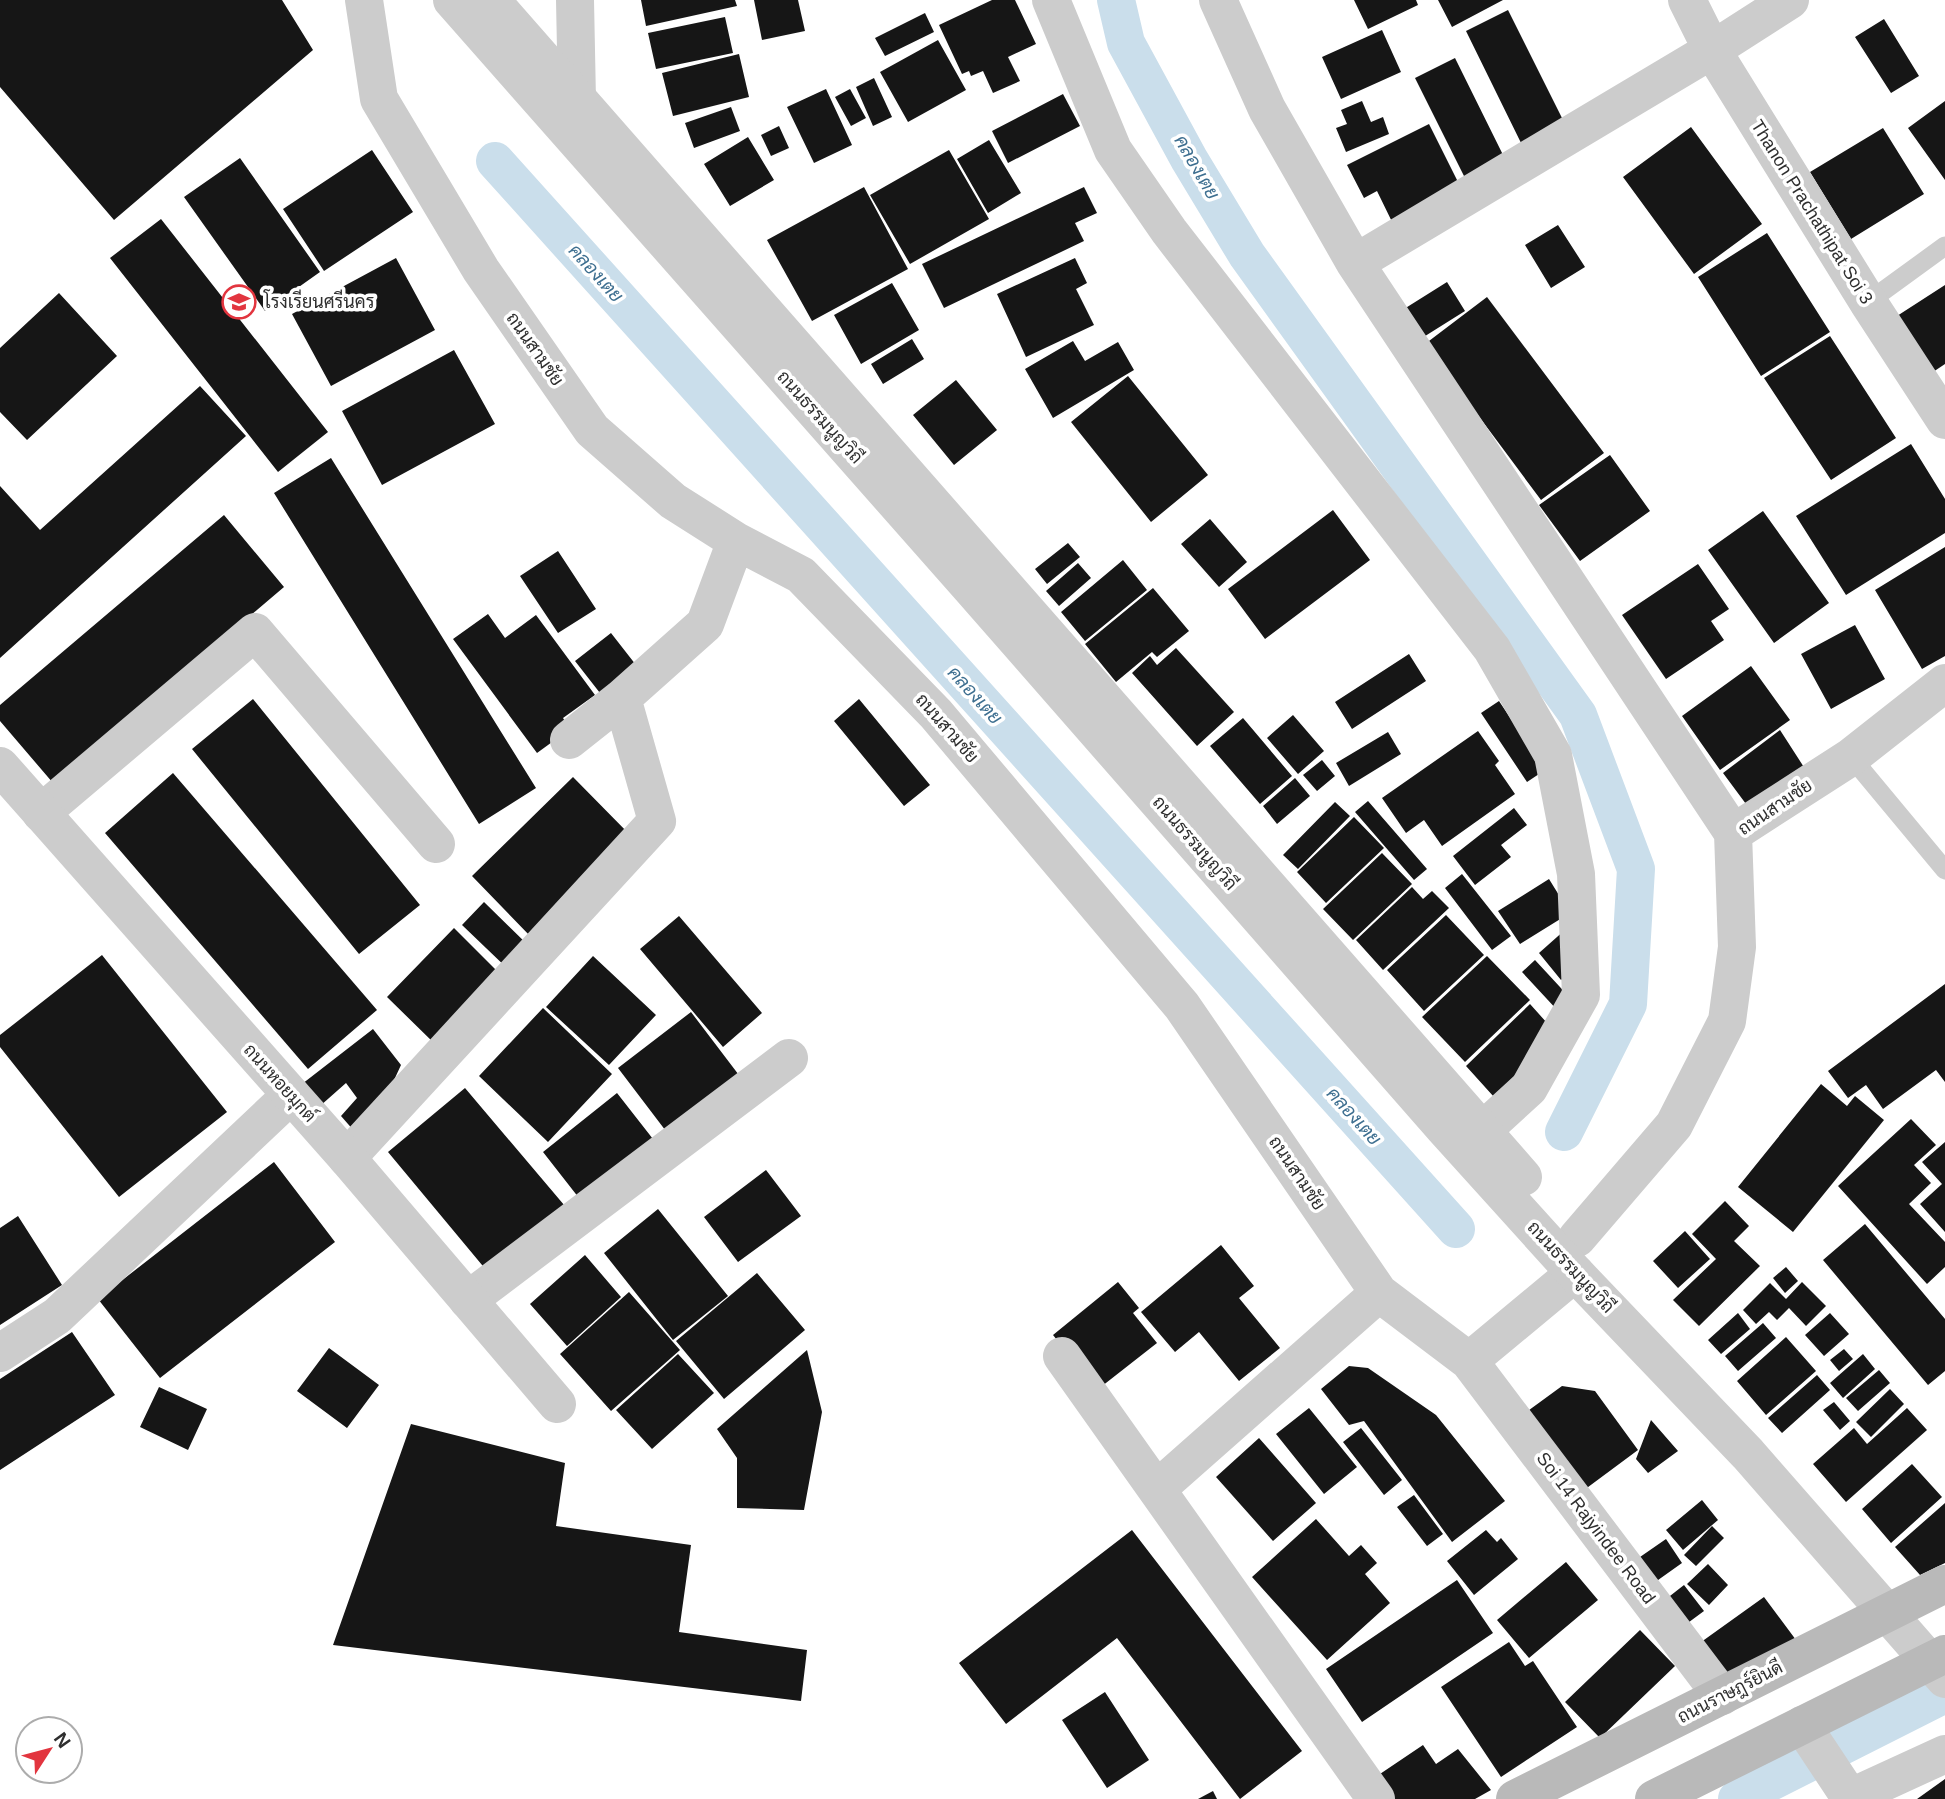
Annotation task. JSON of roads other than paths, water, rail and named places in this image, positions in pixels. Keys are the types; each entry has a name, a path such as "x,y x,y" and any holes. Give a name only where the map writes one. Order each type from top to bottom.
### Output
{"main road":[{"name":"ถนนราษฎร์ยินดี","path":"1515,1799 1945,1584"},
{"path":"1654,1799 1806,1731 1940,1662"}],"street":[{"name":"ถนนสามชัย","path":"364,0 379,99 481,270 592,430 673,501 736,541 801,575 936,714 1182,1006 1379,1293 1469,1361 1576,1256 1674,1125 1727,1021 1737,947 1733,833 1851,757 1945,683"},
{"name":"ถนนธรรมนูญวิถี","path":"452,0 567,110 900,465 1482,1131 1576,1256 1748,1454 1898,1608 1940,1662"},
{"name":"ถนนธรรมนูญวิถี","path":"491,0 567,110 970,587 1444,1128 1576,1256"},
{"path":"567,110 575,0"},
{"path":"1051,0 1113,150 1169,231 1492,649 1553,755 1576,874 1581,995 1529,1088 1482,1131"},
{"path":"1218,0 1267,108 1355,263 1733,833"},
{"name":"Thanon Prachathipat Soi 3","path":"1687,0 1712,50 1868,302 1945,420"},
{"path":"1355,263 1712,50 1790,0"},
{"path":"569,740 622,698 705,624 736,541"},
{"path":"41,813 256,632 436,844"},
{"path":"347,1158 657,821 622,698"},
{"name":"ถนนหอยมุกต์","path":"0,766 347,1158 556,1404"},
{"path":"468,1300 789,1058"},
{"path":"0,1353 57,1316 291,1095"},
{"path":"1157,1489 1379,1293"},
{"path":"1062,1356 1376,1799"},
{"name":"Soi 14 Rajyindee Road","path":"1469,1361 1722,1696"},
{"path":"1806,1731 1847,1793 1945,1754"}],"lane":[{"path":"1868,302 1945,246"},
{"path":"1851,757 1945,870"}],"waterway":[{"name":"คลองเตย","path":"1116,0 1126,43 1189,159 1247,255 1578,715 1636,869 1628,1004 1564,1132"},
{"name":"คลองเตย","path":"495,161 1456,1229"},
{"path":"1737,1799 1945,1694"}],"place":[{"name":"โรงเรียนศรีนคร","path":"239,302"}]}
